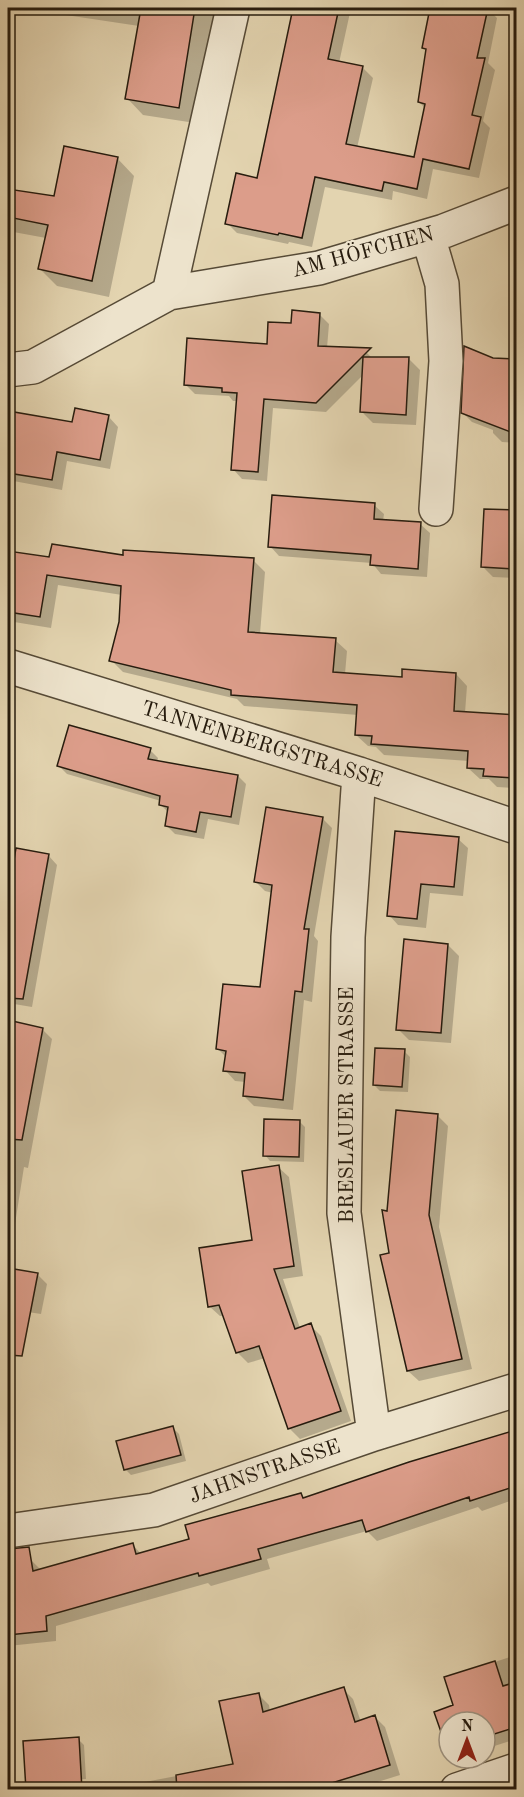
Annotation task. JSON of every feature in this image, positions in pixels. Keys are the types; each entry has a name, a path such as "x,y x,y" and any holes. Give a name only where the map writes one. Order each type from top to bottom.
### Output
{"street":[{"path":"169,293 233,8"},
{"name":"AM HÖFCHEN","path":"8,370 33,367 169,293 319,268 428,236 516,203"},
{"path":"428,236 442,284 446,361 436,509"},
{"name":"TANNENBERGSTRASSE","path":"8,666 359,774 516,827"},
{"name":"BRESLAUER STRASSE","path":"359,774 348,937 344,1214 374,1434"},
{"name":"JAHNSTRASSE","path":"8,1531 154,1510 374,1434 516,1390"},
{"path":"457,1790 516,1770"}],"building":[{"path":"141,8 195,8 179,108 125,99"},
{"path":"293,8 339,8 328,59 363,66 346,144 414,157 425,104 418,102 426,49 422,48 430,8 488,8 477,58 485,58 472,115 481,117 469,169 423,159 417,189 384,182 382,191 315,177 302,238 225,224 236,173 257,178"},
{"path":"64,146 118,157 92,281 38,269 48,225 8,217 8,189 54,196"},
{"path":"292,310 320,313 318,346 371,348 316,403 264,399 258,472 231,470 237,393 222,392 222,388 184,385 187,338 267,344 268,322 291,323"},
{"path":"464,346 493,358 516,359 516,434 461,413"},
{"path":"363,357 409,357 406,415 360,412"},
{"path":"75,408 109,415 100,460 57,452 52,480 8,473 8,411 72,422"},
{"path":"272,495 375,503 374,519 421,522 418,569 370,565 371,555 268,547"},
{"path":"484,509 516,510 516,569 481,567"},
{"path":"52,544 123,555 123,550 254,558 248,632 336,638 333,672 402,677 402,669 456,673 454,711 516,715 516,778 483,776 484,769 467,768 468,751 371,744 372,736 355,735 357,705 231,695 231,690 109,661 119,622 121,586 47,575 40,617 8,612 8,551 49,557"},
{"path":"69,725 151,748 148,759 238,775 231,817 200,812 196,832 165,826 168,807 159,805 160,796 57,766"},
{"path":"266,807 323,817 304,929 309,929 302,992 295,991 283,1100 243,1096 245,1073 223,1071 226,1051 216,1049 223,984 260,987 272,885 254,882"},
{"path":"395,831 459,837 454,887 421,884 417,919 387,916"},
{"path":"16,848 49,854 23,999 8,998 8,896"},
{"path":"404,939 448,944 441,1033 396,1030"},
{"path":"8,1020 43,1028 22,1140 8,1139"},
{"path":"375,1048 405,1049 402,1087 373,1085"},
{"path":"396,1110 438,1114 429,1215 462,1359 407,1371 380,1255 389,1253 382,1210 387,1211"},
{"path":"264,1119 300,1120 299,1157 263,1156"},
{"path":"279,1165 294,1266 274,1269 295,1329 311,1323 341,1411 288,1429 259,1346 236,1353 219,1305 208,1307 199,1248 252,1240 242,1171"},
{"path":"8,1268 38,1273 22,1356 8,1355"},
{"path":"173,1426 181,1455 124,1470 116,1441"},
{"path":"516,1430 516,1486 470,1501 469,1497 366,1532 362,1520 258,1549 261,1559 199,1576 198,1573 46,1616 47,1631 8,1635 8,1549 29,1547 33,1571 133,1543 136,1554 189,1539 185,1525 301,1493 303,1498 409,1462"},
{"path":"495,1661 503,1686 516,1682 516,1727 497,1733 497,1710 439,1710 453,1705 444,1677"},
{"path":"344,1687 355,1722 375,1715 390,1765 309,1790 177,1790 176,1775 233,1764 219,1701 259,1693 263,1712"},
{"path":"79,1737 82,1790 26,1790 23,1741"}]}
